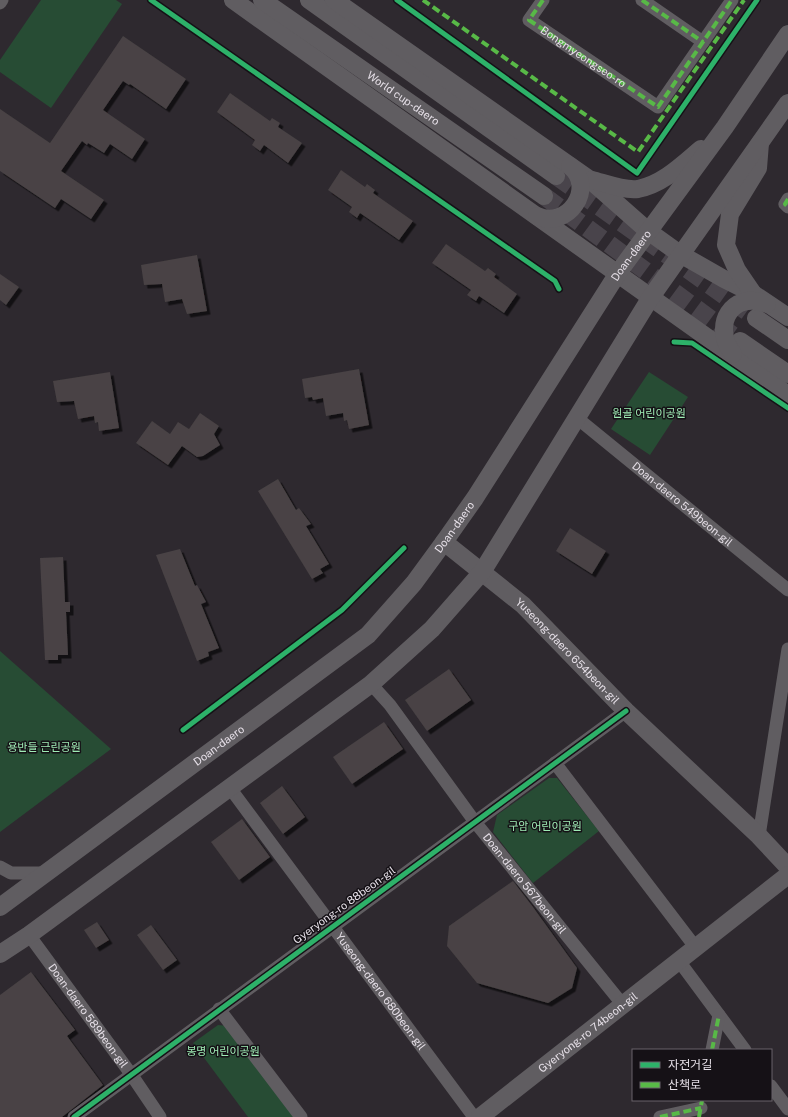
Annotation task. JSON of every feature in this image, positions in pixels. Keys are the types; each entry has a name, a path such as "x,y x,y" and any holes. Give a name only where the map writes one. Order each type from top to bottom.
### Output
{"street":[{"path":"233,0 650,297 738,348 788,374"},
{"name":"World cup-daero","path":"262,0 544,196"},
{"path":"309,0 560,169 589,179 610,185 637,189 662,181 725,128"},
{"path":"334,0 560,169 573,169 578,178 580,188 579,198 574,208 559,218 541,218 533,214"},
{"name":"Bongmyeongseo-ro","path":"543,0 529,20 658,107 703,42"},
{"path":"642,0 703,42 732,0"},
{"name":"Doan-daero","path":"0,907 368,635 414,583 475,498 618,273 725,128 788,34"},
{"path":"0,954 29,935 371,684 432,629 482,572 650,297 788,103"},
{"path":"752,293 737,270 726,245 730,214 758,168 760,144"},
{"path":"589,179 648,231 680,254 752,293 788,317"},
{"path":"788,199 785,204 788,206"},
{"path":"770,304 755,300 738,304 729,312 724,323 723,336 788,395"},
{"path":"756,318 788,340"},
{"name":"Doan-daero 549beon-gil","path":"577,418 788,590"},
{"name":"Yuseong-daero 654beon-gil","path":"444,542 523,605 626,711 759,836 788,867"},
{"path":"759,836 785,686 788,649"},
{"name":"Doan-daero 567beon-gil","path":"371,684 390,705 475,822 623,1005"},
{"name":"Gyeryong-ro 88beon-gil","path":"74,1117 626,711"},
{"path":"555,763 696,948"},
{"name":"Yuseong-daero 680beon-gil","path":"230,788 474,1117"},
{"path":"0,867 11,873 46,872"},
{"name":"Gyeryong-ro 74beon-gil","path":"480,1117 788,876"},
{"name":"Doan-daero 589beon-gil","path":"29,935 131,1074 160,1117"},
{"path":"679,961 744,1049"},
{"path":"219,1009 301,1117"},
{"path":"712,1049 719,1015"},
{"path":"772,1087 788,1109"},
{"path":"660,1117 701,1108"}],"green space":[{"path":"41,0 116,0 122,4 51,108 0,72 0,60"},
{"name":"원골 어린이공원","path":"649,372 688,397 650,455 611,429"},
{"name":"용반들 근린공원","path":"0,651 111,749 0,832"},
{"name":"구암 어린이공원","path":"549,778 557,778 599,831 533,883 493,832 497,815"},
{"name":"봉명 어린이공원","path":"218,1025 229,1026 296,1117 248,1117 193,1043"}],"building":[{"path":"123,36 186,79 166,109 130,84 129,85 123,81 103,110 145,139 132,159 110,144 104,153 82,141 61,171 104,200 91,219 61,199 55,208 0,171 0,109 50,143"},
{"path":"230,93 270,121 272,118 280,123 278,127 302,143 288,163 264,145 260,151 252,145 255,140 217,112"},
{"path":"341,170 365,187 367,184 375,190 373,193 413,221 399,240 360,213 357,218 349,212 352,207 328,190"},
{"path":"446,244 485,271 488,268 496,274 494,277 517,294 504,313 479,296 476,301 467,295 471,290 432,263"},
{"path":"197,255 207,311 187,314 182,299 165,302 162,284 144,285 141,265"},
{"path":"0,274 19,287 6,305 0,300"},
{"path":"359,369 369,425 349,429 347,420 344,421 343,413 326,416 323,398 313,400 312,397 305,398 302,379"},
{"path":"110,372 119,428 99,431 98,422 95,423 94,416 78,419 74,401 57,402 53,381"},
{"path":"200,413 219,426 214,434 220,445 203,456 197,457 182,446 168,465 136,443 152,421 170,434 178,422 189,429"},
{"path":"278,479 296,510 299,508 311,524 306,526 329,564 320,569 323,573 312,579 258,491"},
{"path":"570,528 606,551 592,574 556,551"},
{"path":"180,549 195,586 197,585 206,602 201,604 219,648 208,652 209,656 197,661 156,555"},
{"path":"63,557 65,602 70,602 70,612 66,612 68,655 58,655 58,660 45,660 40,558"},
{"path":"449,669 471,700 427,731 405,700"},
{"path":"384,722 403,749 352,784 333,757"},
{"path":"282,786 305,817 283,834 260,803"},
{"path":"242,819 270,857 239,880 211,842"},
{"path":"513,881 577,968 572,988 548,1003 477,983 447,946 449,926"},
{"path":"97,922 109,940 96,948 84,930"},
{"path":"151,925 177,960 163,970 137,935"},
{"path":"31,972 75,1030 67,1036 103,1085 62,1117 0,1117 0,995"}],"tunnel":[{"path":"556,176 756,318"},
{"path":"544,196 735,337"}],"marked path":[{"path":"423,0 638,152 744,0"},
{"path":"543,0 529,20 658,107 732,0"},
{"path":"642,0 703,42"},
{"path":"788,199 785,204 788,207"},
{"path":"712,1049 719,1015"},
{"path":"699,1117 702,1101"},
{"path":"660,1117 701,1108"}],"cycle path":[{"path":"151,0 555,281 559,289"},
{"path":"397,0 637,173 757,0"},
{"path":"674,342 692,343 788,408"},
{"path":"183,730 342,610 404,548"},
{"path":"74,1117 626,711"}]}
